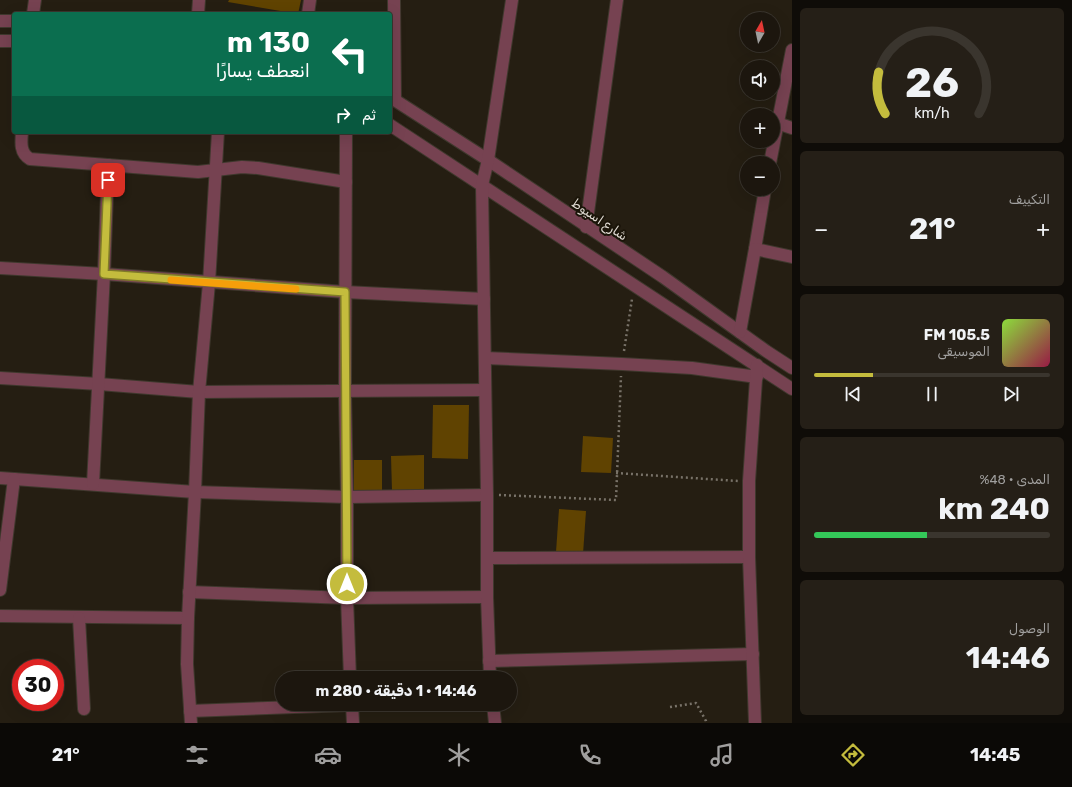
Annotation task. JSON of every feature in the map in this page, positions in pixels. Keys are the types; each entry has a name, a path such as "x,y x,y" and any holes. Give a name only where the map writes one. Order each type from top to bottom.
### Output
{"street":[{"path":"33,12 35,0"},
{"path":"198,12 199,0"},
{"path":"308,12 310,0"},
{"path":"393,98 394,0"},
{"path":"490,671 487,597 487,495 482,185 488,160 512,0"},
{"path":"586,227 617,0"},
{"path":"0,21 12,21"},
{"path":"0,41 12,41"},
{"path":"780,109 792,50"},
{"name":"شارع اسيوط","path":"393,98 663,277 792,368"},
{"path":"780,125 792,128"},
{"path":"392,126 634,284 757,371 792,389"},
{"path":"22,134 22,152 30,159 198,172 242,167 258,168 346,182"},
{"path":"218,134 209,283 199,392 189,592 187,664 191,717 275,710"},
{"path":"346,134 345,392 347,598 350,671"},
{"path":"93,484 99,384 108,165"},
{"path":"740,332 764,196"},
{"path":"755,249 792,257"},
{"path":"0,268 104,274 345,292 484,299"},
{"path":"485,358 757,371"},
{"path":"755,723 749,558 749,481 757,371"},
{"path":"0,378 199,392 485,390"},
{"path":"0,478 195,492 347,497 487,495"},
{"path":"0,590 14,479"},
{"path":"487,558 749,558"},
{"path":"189,592 347,598 487,597"},
{"path":"0,616 188,618"},
{"path":"79,618 84,709"},
{"path":"489,661 753,654"},
{"path":"352,711 353,723"},
{"path":"494,711 495,723"}],"path":[{"path":"487,495 616,500 622,364 634,284"},
{"path":"616,473 749,481"},
{"path":"670,707 696,703 706,720 706,723"}],"building":[{"path":"229,0 301,0 298,12 286,12 228,2"},
{"path":"433,405 469,405 468,459 432,458"},
{"path":"583,436 613,438 611,473 581,472"},
{"path":"424,455 424,491 392,491 391,456"},
{"path":"354,460 382,460 382,491 354,491"},
{"path":"559,509 586,511 583,554 556,552"}],"slow traffic":[{"path":"171,280 296,289"}],"route":[{"path":"108,180 104,274 345,292 347,584"}]}
